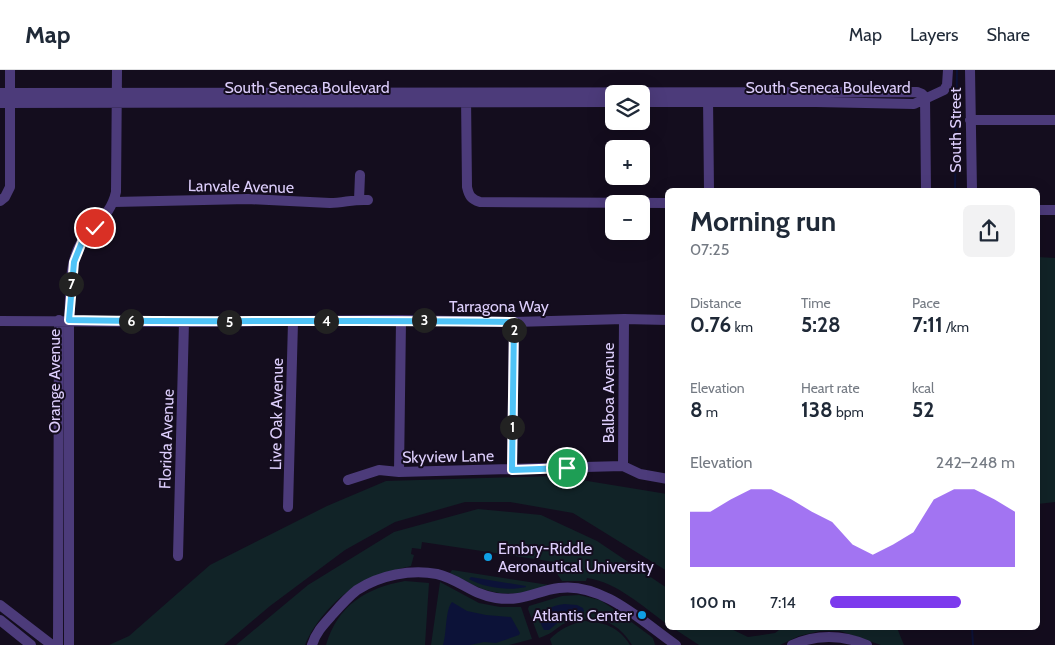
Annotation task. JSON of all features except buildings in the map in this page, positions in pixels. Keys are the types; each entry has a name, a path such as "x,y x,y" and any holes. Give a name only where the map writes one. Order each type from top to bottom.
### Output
{"street":[{"path":"0,200 5,196 10,187 5,98 10,70"},
{"name":"Orange Avenue","path":"69,645 69,548 64,478 64,320 77,252 82,242 108,213 114,202 117,173 117,70"},
{"path":"926,188 925,98 944,90 947,85 948,70"},
{"name":"South Street","path":"970,70 972,188"},
{"name":"South Seneca Boulevard","path":"5,98 816,97 918,92 925,98"},
{"path":"466,97 466,187 468,195 472,200 480,202 665,203"},
{"name":"South Seneca Boulevard","path":"589,97 605,100"},
{"path":"708,97 709,188"},
{"name":"South Seneca Boulevard","path":"650,101 708,97"},
{"path":"970,120 1055,120"},
{"name":"Lanvale Avenue","path":"114,202 248,199 340,203 352,199 364,200 360,175"},
{"path":"1040,210 1055,210"},
{"name":"Balboa Avenue","path":"623,466 624,319"},
{"path":"399,472 401,320"},
{"name":"Tarragona Way","path":"0,321 293,322 401,320 514,322 665,320"},
{"name":"Florida Avenue","path":"178,556 184,322"},
{"name":"Live Oak Avenue","path":"288,507 293,322"},
{"path":"512,470 514,322"},
{"name":"Skyview Lane","path":"348,480 379,470 399,472 623,466 640,474 665,478"},
{"name":"Orange Avenue","path":"58,645 58,547 64,478"},
{"path":"58,547 69,548"},
{"path":"312,645 319,630 338,608 359,589 384,578 403,573 420,572 450,579 486,597 502,599 529,598 560,588 589,590 602,594 617,603 676,645"},
{"path":"0,604 52,645"},
{"path":"0,620 31,645"},
{"path":"792,645 812,638 826,637 845,638 867,645"}],"shaded area":[{"path":"1040,257 1055,258 1055,502 1040,504"},
{"path":"557,476 665,494 665,570 573,513 510,502 465,502 395,522 345,550 270,606 224,645 109,645 129,636 210,565 327,506 386,481"},
{"path":"478,509 541,515 597,541 665,587 665,623 609,584 587,578 586,581 562,581 554,569 555,562 422,542 421,549 412,548 411,554 414,555 411,566 368,579 353,587 336,601 315,626 305,645 236,645 308,585 394,532"},
{"path":"452,570 549,585 524,593 493,592 477,587 450,573"},
{"path":"471,577 526,587 512,589 490,587 469,579"},
{"path":"405,581 429,583 425,645 326,645 338,619 355,601 378,588"},
{"path":"440,582 479,603 500,607 521,607 532,639 509,645 431,645"},
{"path":"579,595 600,600 653,638 655,645 632,645 616,627 610,623 595,619 565,623 549,634 539,638 528,609 529,606 562,596"},
{"path":"452,602 467,611 511,617 520,633 496,643 443,645 448,610"},
{"path":"564,604 577,605 583,608 584,611 578,616 564,619 549,630 544,630 540,622 545,611"},
{"path":"584,621 604,624 616,630 630,645 552,645 550,639 558,632 570,625"},
{"path":"676,630 733,630 748,637 775,633 779,630 898,630 904,645 881,645 840,631 820,631 799,636 780,645 699,645"}],"waterway":[{"path":"955,188 957,70"},
{"path":"972,630 973,645"}],"place":[{"name":"Embry-Riddle Aeronautical University","path":"488,557"},
{"name":"Atlantis Center","path":"642,615"}],"route":[{"path":"95,228 82,242 74,262 69,320 514,322 512,470 567,468"}]}
